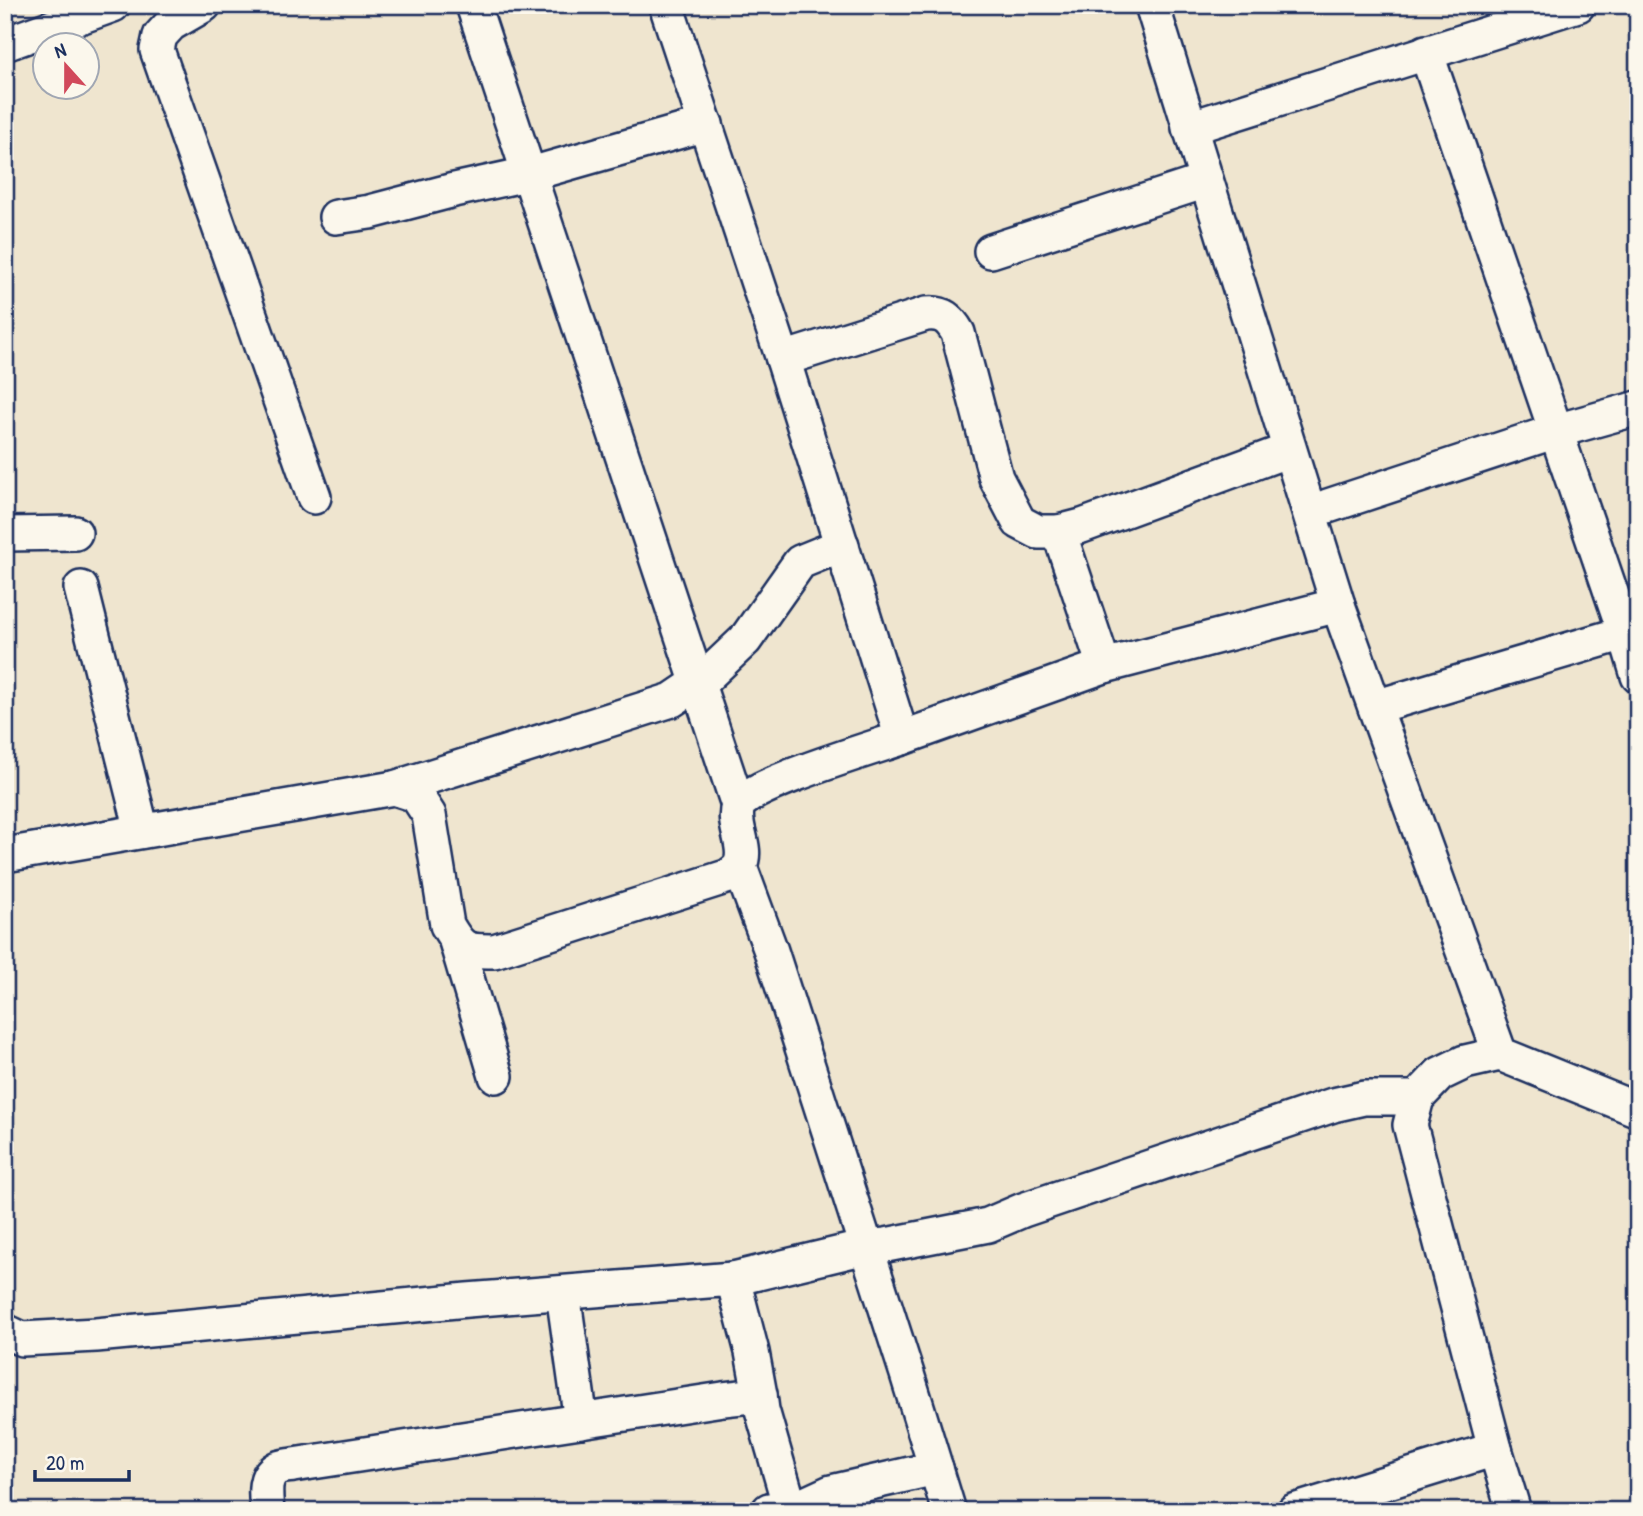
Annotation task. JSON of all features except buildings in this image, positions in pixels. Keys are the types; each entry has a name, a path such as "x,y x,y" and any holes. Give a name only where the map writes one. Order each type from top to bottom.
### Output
{"street":[{"path":"5,44 113,5"},
{"path":"204,5 171,24 160,36 157,50 314,497"},
{"path":"456,941 470,951 494,951 729,876 740,867 743,856 737,805 473,5"},
{"path":"666,5 783,359 902,738"},
{"path":"1152,5 1338,605 1500,1054"},
{"path":"1189,128 1578,5"},
{"path":"1426,52 1556,431 1631,631 1638,676"},
{"path":"336,217 370,212 541,171 706,124"},
{"path":"991,251 1206,181"},
{"path":"783,359 926,314 944,315 958,333 996,478 1018,522 1038,532 1059,532 1082,526 1289,450"},
{"path":"1328,506 1556,431 1638,408"},
{"path":"1059,532 1104,666"},
{"path":"5,534 75,533"},
{"path":"5,855 394,788 672,701 706,677 744,640 800,562 842,545"},
{"path":"81,588 142,831"},
{"path":"737,805 745,796 770,783 1104,666 1338,605"},
{"path":"1375,707 1631,631"},
{"path":"394,788 415,794 429,815 447,925 456,941 496,1076"},
{"path":"740,867 771,951 949,1511"},
{"path":"1514,1511 1495,1449 1410,1125 1417,1098 1440,1074 1465,1062 1500,1054 1638,1110"},
{"path":"5,1331 22,1339 96,1335 467,1300 733,1279 866,1247 988,1225 1023,1210 1333,1105 1363,1098 1417,1098"},
{"path":"733,1279 752,1352 783,1510 805,1504 831,1492 936,1468"},
{"path":"563,1293 582,1421"},
{"path":"267,1511 265,1489 269,1475 276,1469 293,1465 761,1395"},
{"path":"1294,1511 1495,1449"}]}
